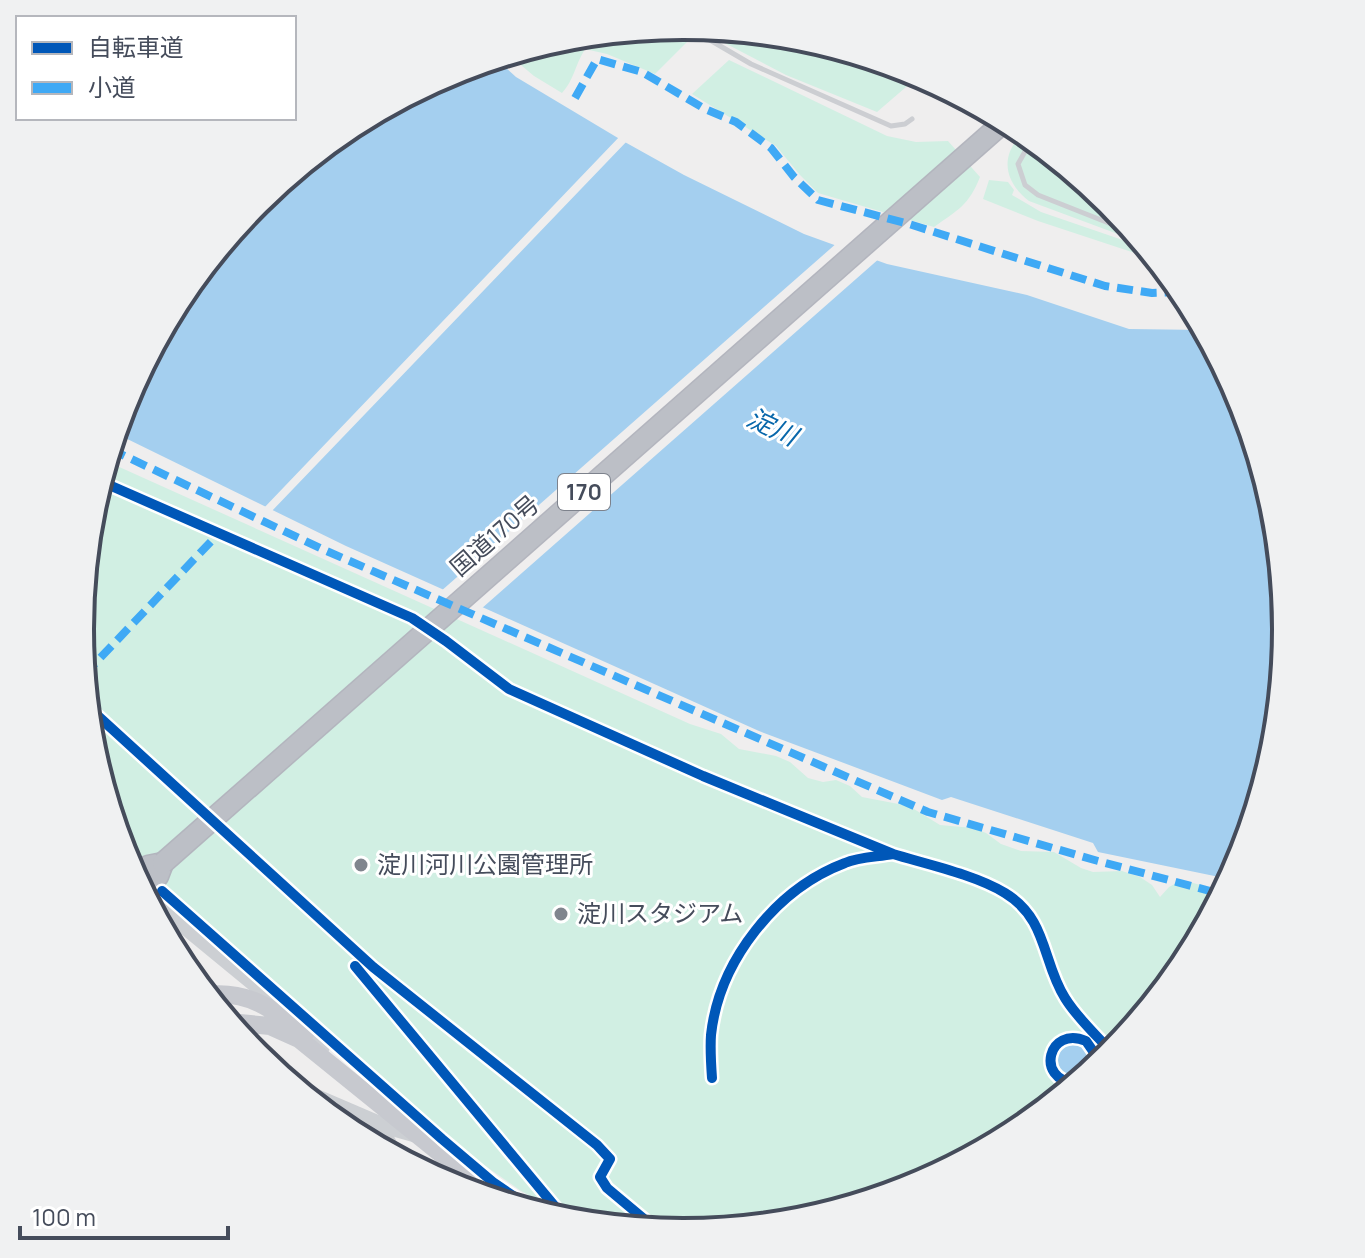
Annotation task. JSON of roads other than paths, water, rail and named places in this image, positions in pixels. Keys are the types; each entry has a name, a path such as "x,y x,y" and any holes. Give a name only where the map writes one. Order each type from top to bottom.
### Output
{"highway":[{"name":"国道170号","path":"150,876 995,130"}],"main road":[{"path":"165,910 279,1004 322,1047"},
{"path":"222,996 248,998 264,1004 392,1104 422,1137"},
{"path":"246,1024 270,1026 299,1039 473,1179"},
{"path":"337,1106 382,1125 422,1137"}],"street":[{"path":"382,1125 390,1140"}],"lane":[{"path":"711,41 751,64 891,126 905,124 912,119"},
{"path":"1026,151 1018,164 1025,185 1038,195 1108,223"},
{"path":"106,723 373,967 597,1145 610,1159 600,1177 607,1188 641,1217"}],"water":[{"name":"淀川","path":"505,67 516,77 623,141 804,234 887,264 1027,295 1129,329 1190,330 1227,404 1260,514 1272,629 1260,744 1240,818 1217,877 1098,852 1093,843 951,797 942,800 759,731 346,546 126,438 154,368 172,334 215,270 266,213 294,186 355,139 422,101"},
{"path":"1067,1046 1079,1046 1087,1054 1068,1074 1059,1066 1059,1054"}],"place":[{"name":"淀川河川公園管理所","path":"361,865"},
{"name":"淀川スタジアム","path":"561,914"}]}
